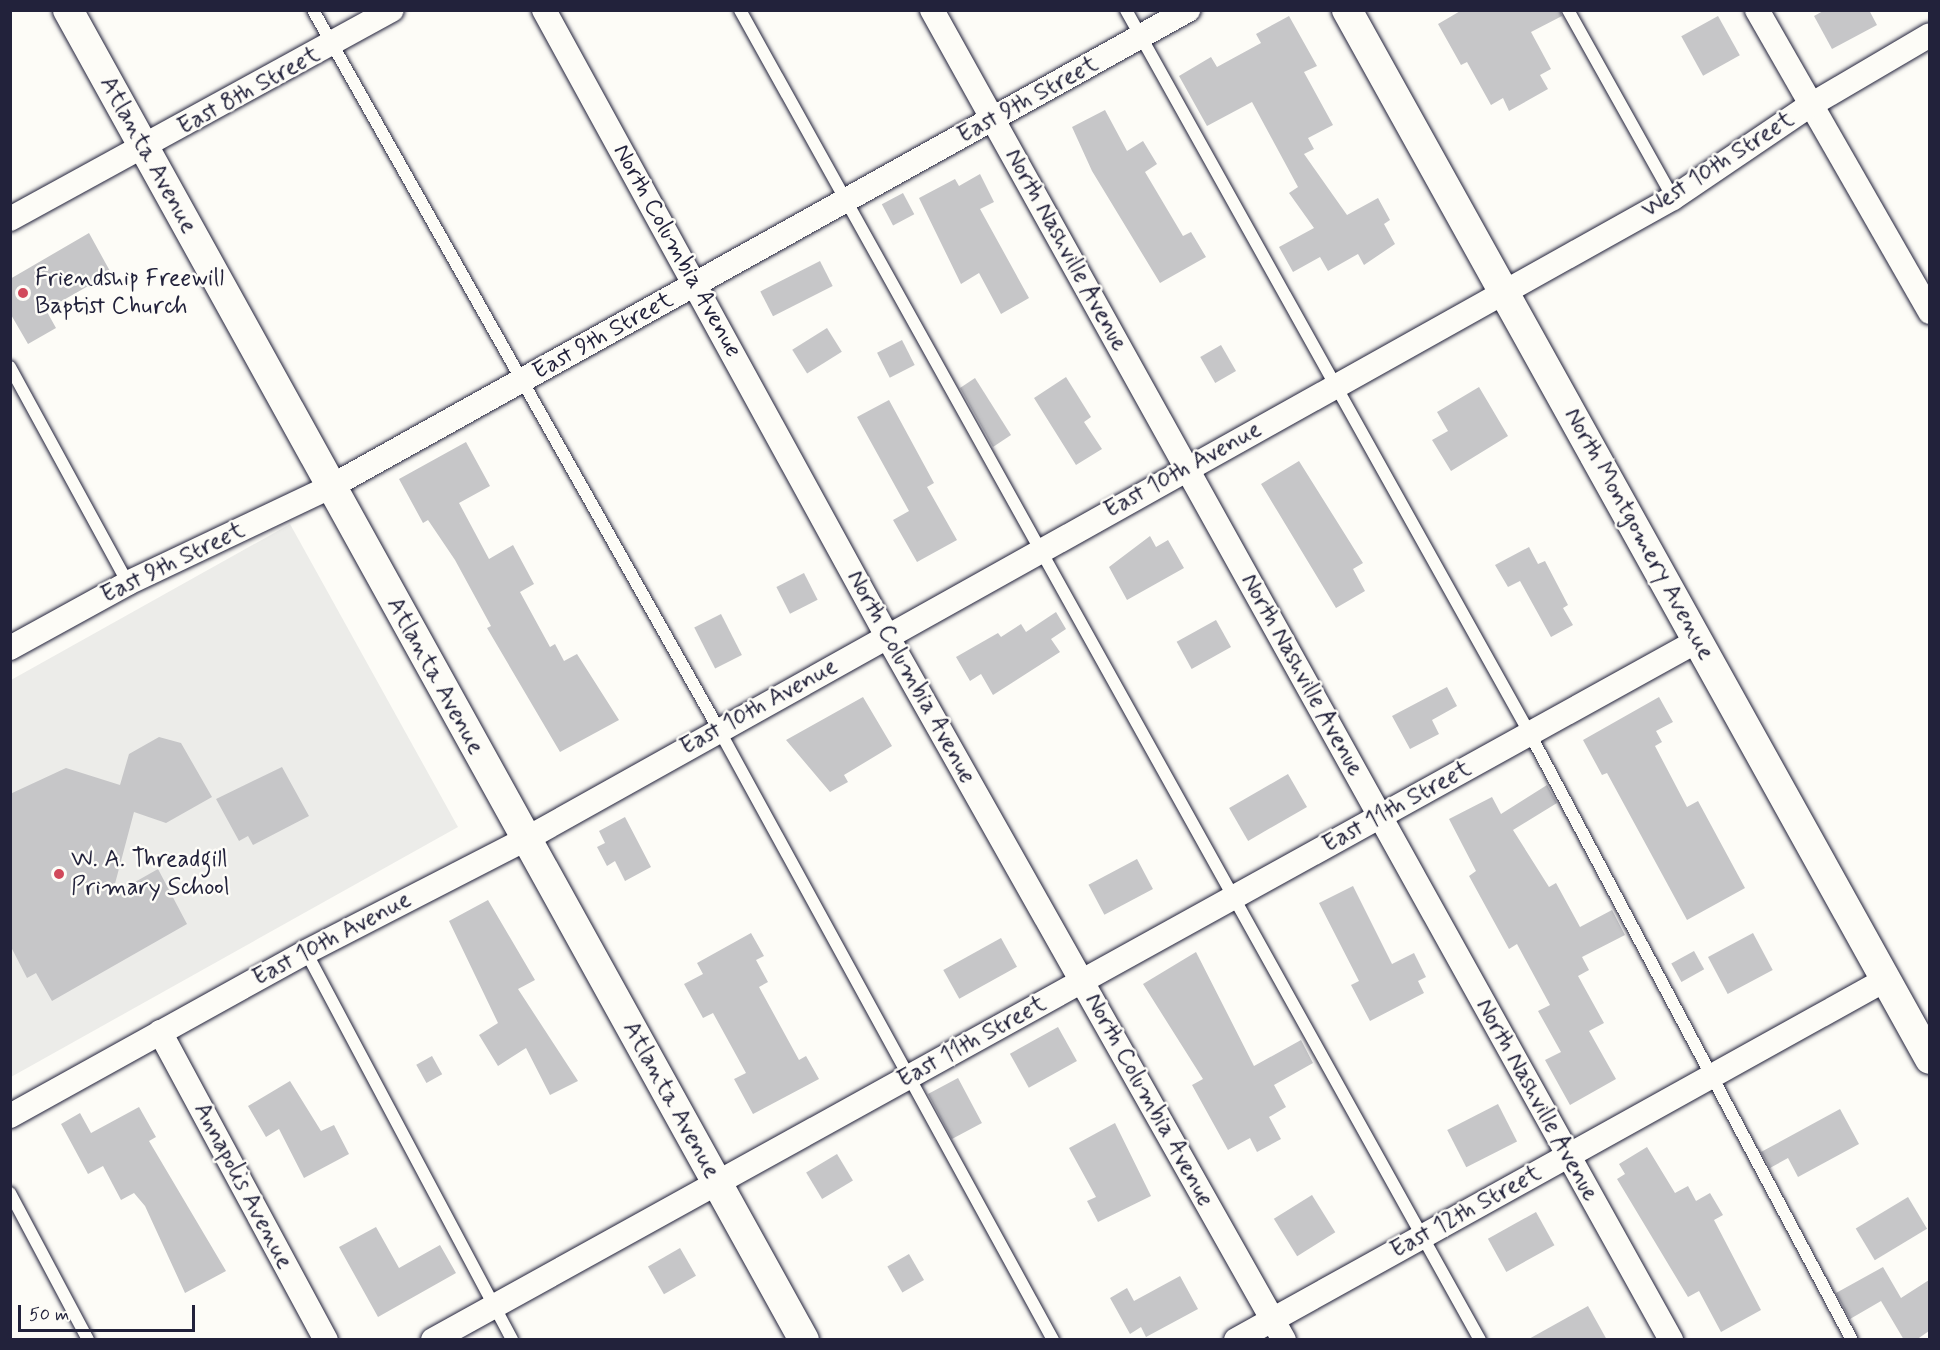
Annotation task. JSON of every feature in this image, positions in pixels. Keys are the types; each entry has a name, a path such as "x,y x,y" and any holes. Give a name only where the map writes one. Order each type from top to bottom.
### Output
{"street":[{"name":"Atlanta Avenue","path":"68,10 804,1340"},
{"name":"East 8th Street","path":"10,219 146,149 391,10"},
{"name":"North Columbia Avenue","path":"544,10 696,283 887,636 1278,1329"},
{"name":"North Nashville Avenue","path":"932,10 1671,1340"},
{"name":"East 9th Street","path":"10,648 128,583 330,487 842,202 995,120 1188,10"},
{"name":"North Montgomery Avenue","path":"1347,10 1699,640 1929,1059"},
{"path":"1757,10 1809,106 1929,312"},
{"name":"West 10th Street","path":"1504,291 1672,198 1809,106 1929,35"},
{"name":"East 10th Avenue","path":"10,1116 306,952 526,839 1041,548 1504,291"},
{"name":"East 11th Street","path":"433,1340 718,1185 1233,896 1699,640"},
{"name":"East 12th Street","path":"1236,1340 1278,1329 1423,1236 1711,1073 1886,980"},
{"name":"Annapolis Avenue","path":"160,1032 327,1340"}],"lane":[{"path":"313,10 520,382 718,729 1053,1340"},
{"path":"740,10 842,202 1041,548 1480,1340"},
{"path":"1126,10 1530,734 1852,1340"},
{"path":"1568,10 1672,198"},
{"path":"10,367 128,583"},
{"path":"306,952 512,1340"},
{"path":"10,1193 88,1340"}],"shaded area":[{"path":"290,524 458,827 11,1077 11,680"}],"building":[{"path":"1462,10 1560,10 1562,16 1531,32 1551,69 1540,75 1548,89 1509,111 1503,98 1491,105 1467,62 1461,65 1438,24"},
{"path":"1825,10 1869,10 1877,25 1832,49 1814,16"},
{"path":"1289,16 1317,66 1304,72 1333,125 1308,138 1314,149 1304,154 1347,215 1378,198 1390,220 1384,224 1395,244 1364,265 1358,254 1328,271 1320,257 1293,272 1279,247 1314,228 1289,193 1298,187 1252,102 1207,126 1179,76 1211,57 1217,67 1261,43 1256,34"},
{"path":"1718,16 1740,55 1703,76 1681,36"},
{"path":"1105,110 1127,151 1143,141 1157,164 1145,172 1183,236 1191,232 1206,257 1160,283 1092,171 1072,127"},
{"path":"980,174 994,202 980,209 1029,298 1001,314 979,273 961,284 919,198 955,179 959,186"},
{"path":"903,193 914,214 893,225 882,204"},
{"name":"Friendship Freewill Baptist Church","path":"89,233 111,273 46,310 56,328 28,344 10,313 10,279"},
{"path":"820,261 833,286 773,316 760,291"},
{"path":"827,328 842,352 807,373 792,350"},
{"path":"902,340 915,365 890,378 877,353"},
{"path":"1221,345 1236,371 1215,383 1200,357"},
{"path":"1066,377 1091,417 1084,422 1102,449 1076,465 1034,398"},
{"path":"975,378 1011,435 993,447 960,388"},
{"path":"1479,387 1508,436 1451,471 1432,440 1448,431 1437,412"},
{"path":"889,400 934,483 927,487 957,540 917,562 893,520 909,511 857,417"},
{"path":"466,442 490,486 459,503 489,559 513,545 534,584 520,592 550,647 555,644 564,661 577,654 619,720 560,752 487,628 491,626 455,560 428,520 423,523 399,479"},
{"path":"1299,461 1363,563 1353,569 1365,591 1336,608 1261,484"},
{"path":"1150,536 1156,547 1168,540 1184,568 1127,600 1109,567"},
{"path":"1529,547 1538,564 1545,561 1568,605 1563,608 1573,625 1551,637 1520,581 1508,587 1495,565"},
{"path":"804,573 818,600 790,614 776,587"},
{"path":"1056,612 1066,629 1051,639 1060,652 993,695 981,674 970,681 956,657 998,633 1001,637 1021,624 1026,632"},
{"path":"721,614 742,655 715,669 694,628"},
{"path":"1216,620 1231,647 1192,669 1177,642"},
{"path":"1447,687 1457,706 1432,720 1439,734 1410,749 1392,716"},
{"path":"863,697 892,746 844,775 848,782 830,792 786,740"},
{"path":"1659,697 1673,722 1656,731 1662,742 1655,746 1687,807 1698,801 1745,888 1687,920 1607,773 1602,775 1583,740"},
{"name":"W. A. Threadgill Primary School","path":"159,737 181,743 212,797 166,823 134,812 112,895 158,869 187,924 52,1001 36,973 27,978 10,945 10,794 66,768 120,785 129,754"},
{"path":"282,767 309,816 253,845 248,836 239,841 216,799"},
{"path":"1288,774 1307,807 1248,841 1229,808"},
{"path":"1547,785 1557,803 1513,830 1549,887 1556,883 1580,927 1612,910 1625,935 1582,957 1589,970 1578,976 1604,1023 1589,1031 1616,1079 1570,1105 1545,1060 1561,1052 1538,1011 1550,1005 1517,944 1509,949 1469,876 1476,871 1449,819 1492,797 1501,814"},
{"path":"625,817 651,867 625,881 615,861 607,866 597,847 605,843 599,831"},
{"path":"1137,859 1153,889 1104,915 1088,885"},
{"path":"1353,886 1392,964 1414,953 1426,977 1418,981 1424,993 1370,1021 1351,985 1359,981 1319,903"},
{"path":"488,900 535,980 518,989 578,1081 550,1095 526,1048 498,1066 479,1035 498,1023 449,921"},
{"path":"751,933 764,956 756,960 768,982 759,987 799,1060 806,1056 819,1079 753,1114 734,1079 746,1073 713,1013 703,1018 684,984 703,974 697,963"},
{"path":"1753,933 1773,970 1728,994 1708,957"},
{"path":"1001,938 1017,967 959,999 943,970"},
{"path":"1694,951 1704,969 1681,982 1671,964"},
{"path":"1196,952 1254,1066 1301,1040 1313,1063 1274,1085 1286,1107 1269,1117 1281,1139 1257,1152 1250,1138 1228,1150 1192,1085 1203,1079 1143,984"},
{"path":"1058,1027 1077,1061 1029,1088 1010,1054"},
{"path":"432,1056 442,1074 426,1083 416,1065"},
{"path":"958,1078 982,1123 952,1139 928,1094"},
{"path":"290,1081 321,1131 334,1125 349,1154 304,1178 279,1129 266,1137 248,1106"},
{"path":"1498,1104 1517,1141 1466,1167 1447,1130"},
{"path":"139,1107 156,1137 149,1141 226,1271 185,1293 145,1206 134,1193 121,1200 103,1166 88,1174 61,1124 80,1113 91,1133"},
{"path":"1840,1109 1859,1144 1798,1177 1788,1158 1770,1168 1761,1152"},
{"path":"1115,1123 1151,1196 1098,1222 1087,1201 1096,1197 1069,1148"},
{"path":"1647,1147 1675,1193 1688,1186 1696,1201 1710,1193 1723,1215 1714,1220 1761,1310 1721,1332 1699,1291 1688,1297 1617,1179 1625,1174 1619,1164"},
{"path":"837,1154 853,1181 822,1199 806,1173"},
{"path":"1312,1195 1335,1232 1297,1256 1274,1219"},
{"path":"1908,1197 1927,1229 1875,1260 1856,1228"},
{"path":"1536,1212 1554,1245 1506,1272 1488,1239"},
{"path":"376,1227 399,1268 440,1245 456,1273 378,1317 339,1247"},
{"path":"680,1248 696,1276 664,1294 648,1266"},
{"path":"909,1254 924,1280 902,1292 887,1266"},
{"path":"1883,1267 1901,1298 1929,1280 1929,1331 1916,1340 1904,1340 1881,1301 1850,1319 1836,1293"},
{"path":"1180,1276 1198,1309 1146,1337 1141,1327 1130,1334 1110,1298 1127,1288 1134,1301"},
{"path":"1588,1306 1607,1340 1527,1340"}],"place":[{"name":"Friendship Freewill Baptist Church","path":"23,293"},
{"name":"W. A. Threadgill Primary School","path":"59,874"}]}
